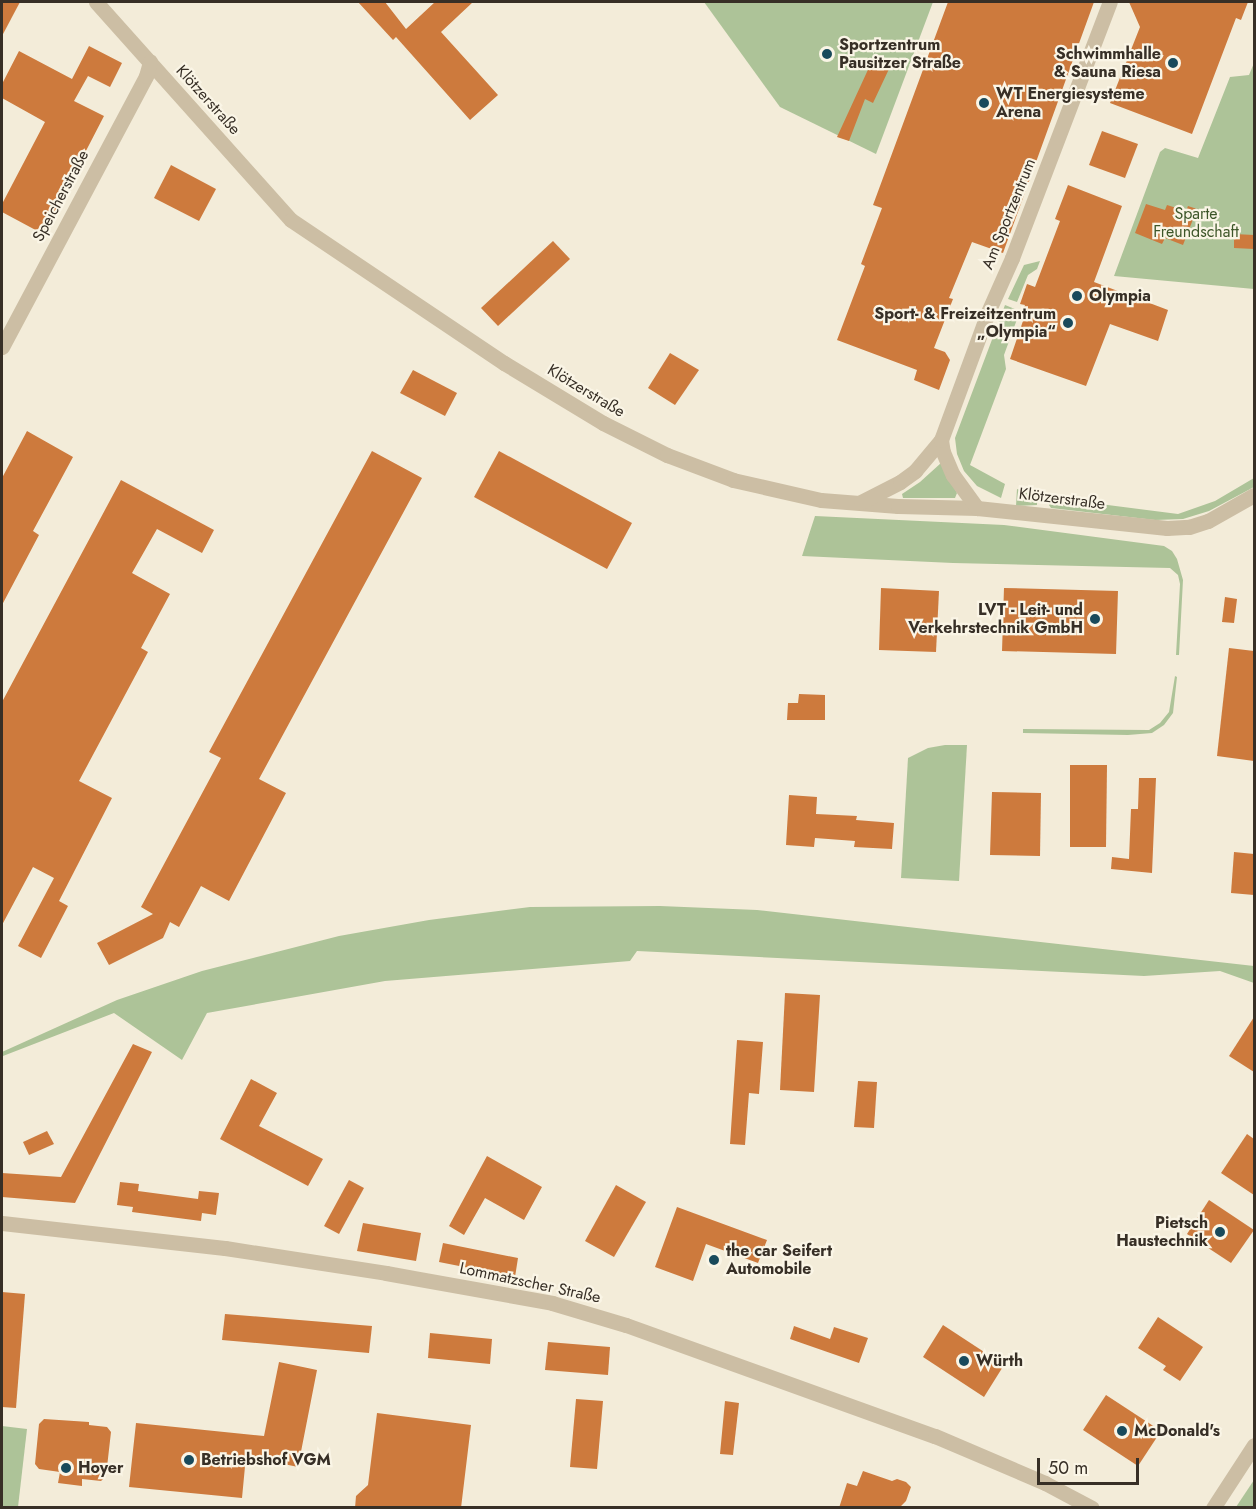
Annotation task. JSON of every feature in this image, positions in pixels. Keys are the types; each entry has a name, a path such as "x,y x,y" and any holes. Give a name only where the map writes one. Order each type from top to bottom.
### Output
{"street":[{"name":"Klötzerstraße","path":"96,2 291,220 504,363 603,423 689,464 786,494 858,503 977,508 1167,528 1189,527 1208,521 1254,495"},
{"name":"Am Sportzentrum","path":"858,503 900,482 915,471 941,440 987,312 1012,258 1110,2"},
{"name":"Speicherstraße","path":"2,347 146,76 150,62"},
{"path":"941,440 950,469 977,508"},
{"name":"Lommatzscher Straße","path":"2,1223 225,1248 386,1273 552,1303 626,1325 935,1436 1046,1483 1092,1508"},
{"path":"1213,1508 1254,1444"}],"green space":[{"name":"Sportzentrum Pausitzer Straße","path":"704,2 933,2 876,154 780,107"},
{"name":"Sparte Freundschaft","path":"1254,63 1254,289 1114,276 1160,152 1165,148 1198,158 1230,77 1249,75"},
{"path":"1040,261 1037,269 1028,275 1017,302 1008,299 1024,265"},
{"path":"1005,305 1020,311 1004,355 1006,369 970,465 1005,484 1001,498 977,486 964,471 957,454 955,438"},
{"path":"941,463 957,493 955,498 903,498 902,494 920,482"},
{"path":"1254,478 1254,487 1209,511 1183,519 1155,520 1051,508 1049,505 1053,498 1178,514 1215,501"},
{"path":"1017,489 1037,495 1037,505 1016,506"},
{"path":"815,516 1004,525 1164,546 1172,551 1177,559 1183,580 1179,655 1176,655 1180,584 1178,575 1170,568 953,563 802,556"},
{"path":"1175,676 1177,677 1173,713 1164,725 1152,733 1128,735 1023,733 1023,729 1149,730 1160,723 1169,712"},
{"path":"967,745 959,881 901,878 908,758 928,748"},
{"path":"660,906 757,910 1254,966 1254,983 1220,971 1144,976 637,951 630,961 385,981 207,1013 182,1060 114,1013 3,1056 2,1052 117,1000 202,971 339,936 429,920 530,907"},
{"path":"2,1426 27,1429 18,1507 2,1507"},
{"path":"1254,1480 1254,1507 1236,1507"}],"building":[{"path":"2,2 20,2 2,36"},
{"path":"358,2 385,2 406,29 435,2 473,2 441,32 498,95 470,120 396,37 393,40"},
{"name":"WT Energiesysteme Arena","path":"948,2 1094,2 1003,253 972,242 949,298 953,299 934,348 945,352 950,360 939,390 914,380 917,370 837,340 865,266 861,264 882,208 873,205"},
{"name":"Schwimmhalle & Sauna Riesa","path":"1129,2 1248,2 1241,20 1236,18 1192,134 1110,103 1140,27"},
{"path":"89,46 122,63 110,87 88,76 74,101 104,116 43,234 2,212 2,204 45,122 2,98 2,84 19,51 72,79"},
{"path":"872,61 889,69 873,103 865,99 849,141 837,137"},
{"path":"1102,131 1138,144 1125,178 1089,165"},
{"path":"171,165 216,189 199,221 154,198"},
{"name":"Olympia","path":"1068,185 1122,206 1094,282 1168,310 1158,341 1110,324 1086,386 1010,359 1025,315 1022,313 1025,305 1020,304 1027,284 1035,287 1060,221 1055,219"},
{"path":"1146,204 1165,210 1167,205 1186,211 1188,206 1197,209 1183,245 1165,238 1162,244 1135,233"},
{"path":"1234,234 1254,235 1254,249 1234,248"},
{"path":"553,241 570,259 498,326 481,308"},
{"path":"670,353 699,370 675,405 648,388"},
{"path":"413,370 457,393 445,416 400,393"},
{"path":"27,431 73,457 33,531 39,535 2,605 2,478"},
{"path":"372,451 422,478 259,779 286,793 229,901 201,886 179,927 170,922 163,938 109,965 97,943 153,914 141,907 221,758 209,752"},
{"path":"499,451 632,523 607,569 474,497"},
{"path":"121,480 214,530 202,553 157,529 132,573 170,594 141,648 148,652 79,781 112,798 59,901 68,906 41,958 18,946 54,878 33,867 2,925 2,702"},
{"path":"881,588 939,591 936,652 879,650"},
{"path":"1004,588 1118,591 1116,654 1002,651"},
{"path":"1225,597 1237,599 1234,623 1222,622"},
{"path":"1229,648 1254,651 1254,761 1217,756"},
{"path":"799,694 825,695 825,720 787,720 788,703 798,703"},
{"path":"1070,765 1107,765 1106,847 1070,847"},
{"path":"1139,778 1156,778 1152,873 1111,869 1112,857 1129,859 1131,809 1138,809"},
{"path":"992,792 1041,793 1040,856 990,855"},
{"path":"789,795 817,797 816,814 857,816 856,820 894,823 892,849 854,847 855,841 815,838 814,847 786,845"},
{"path":"1234,852 1254,854 1254,895 1231,893"},
{"path":"785,993 820,995 814,1092 780,1090"},
{"path":"1254,1017 1254,1072 1229,1056"},
{"path":"737,1040 763,1042 759,1094 749,1093 745,1145 730,1144"},
{"path":"133,1044 152,1052 75,1203 2,1197 2,1173 61,1177"},
{"path":"251,1079 277,1093 259,1126 323,1159 308,1186 220,1139"},
{"path":"858,1081 877,1082 874,1128 854,1127"},
{"path":"47,1131 54,1144 29,1155 23,1142"},
{"path":"1247,1134 1254,1139 1254,1195 1221,1173"},
{"path":"487,1156 542,1187 524,1220 485,1198 464,1235 449,1226"},
{"path":"349,1180 364,1188 339,1234 324,1226"},
{"path":"120,1182 139,1184 138,1191 198,1199 199,1191 219,1193 216,1215 202,1213 201,1221 132,1212 133,1207 117,1205"},
{"path":"616,1185 646,1202 614,1257 585,1241"},
{"name":"Pietsch Haustechnik","path":"1209,1200 1254,1230 1231,1263 1187,1234"},
{"path":"677,1207 767,1240 758,1263 706,1244 693,1281 655,1267"},
{"path":"363,1223 421,1233 416,1261 357,1251"},
{"path":"443,1243 518,1258 515,1277 439,1262"},
{"path":"2,1292 25,1294 16,1408 2,1407"},
{"path":"225,1314 372,1326 369,1353 222,1340"},
{"path":"1158,1317 1203,1347 1180,1381 1163,1370 1166,1366 1138,1348"},
{"name":"Würth","path":"943,1325 1004,1365 984,1397 923,1357"},
{"path":"794,1326 830,1339 834,1327 868,1338 859,1363 790,1339"},
{"path":"430,1333 492,1339 490,1364 428,1358"},
{"path":"548,1342 610,1347 608,1375 545,1370"},
{"name":"Betriebshof VGM","path":"279,1362 317,1370 298,1467 246,1456 242,1498 129,1487 136,1423 264,1436"},
{"name":"McDonald's","path":"1106,1395 1161,1431 1138,1466 1083,1430"},
{"path":"576,1399 603,1401 597,1469 570,1467"},
{"path":"725,1401 739,1403 733,1455 720,1454"},
{"path":"377,1413 471,1425 461,1508 355,1508 356,1496 368,1485"},
{"path":"44,1419 89,1422 89,1425 107,1427 111,1432 106,1476 101,1481 82,1479 82,1486 58,1483 60,1472 39,1469 35,1464 39,1424"},
{"path":"863,1471 892,1481 897,1479 906,1482 911,1487 906,1501 899,1508 839,1508 847,1483 857,1486"}],"place":[{"name":"Sportzentrum Pausitzer Straße","path":"827,54"},
{"name":"Schwimmhalle & Sauna Riesa","path":"1173,63"},
{"name":"WT Energiesysteme Arena","path":"984,103"},
{"name":"Olympia","path":"1077,296"},
{"name":"Sport- & Freizeitzentrum „Olympia“","path":"1068,323"},
{"name":"LVT - Leit- und Verkehrstechnik GmbH","path":"1095,619"},
{"name":"Pietsch Haustechnik","path":"1220,1232"},
{"name":"the car Seifert Automobile","path":"714,1260"},
{"name":"Würth","path":"964,1361"},
{"name":"McDonald's","path":"1122,1431"},
{"name":"Betriebshof VGM","path":"189,1460"},
{"name":"Hoyer","path":"66,1468"}]}
